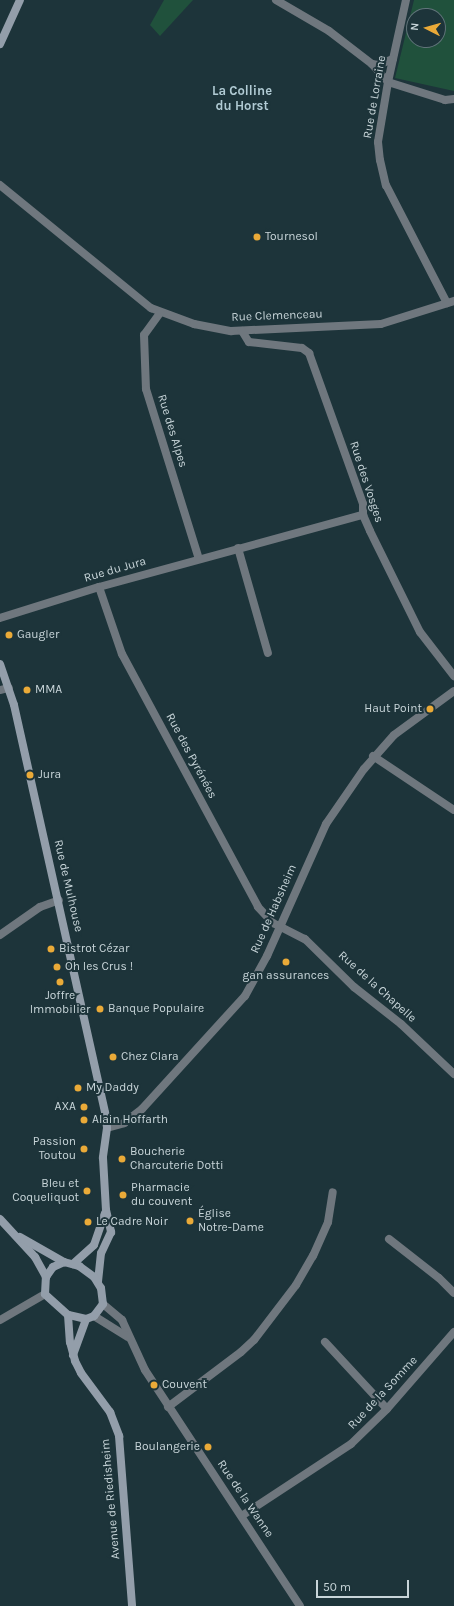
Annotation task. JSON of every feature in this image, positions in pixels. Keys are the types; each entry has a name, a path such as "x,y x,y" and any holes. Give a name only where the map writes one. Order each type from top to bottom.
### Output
{"street":[{"path":"0,44 20,0"},
{"path":"276,0 329,31 372,64 388,82 445,100 454,99"},
{"name":"Rue de Lorraine","path":"406,0 388,82 378,142 386,185 451,302"},
{"path":"372,64 378,65 393,59"},
{"name":"Rue Clemenceau","path":"0,185 140,300 160,313 194,324 242,330 381,324 451,302"},
{"name":"Rue des Alpes","path":"160,313 144,335 146,389 199,559"},
{"name":"Rue des Vosges","path":"242,330 249,342 302,348 310,353 363,504 363,515 420,632 454,676"},
{"name":"Rue du Jura","path":"0,618 99,587 363,515"},
{"path":"238,548 268,652"},
{"name":"Rue des Pyrénées","path":"99,587 122,654 258,907 266,918 279,926"},
{"name":"Rue de Mulhouse","path":"0,664 9,688 59,900 97,1070 107,1128 104,1158 106,1210 111,1232 100,1253 98,1282"},
{"path":"0,690 9,688"},
{"name":"Rue de Habsheim","path":"107,1128 124,1123 142,1109 220,1026 254,982 326,824 373,756 409,723 454,691"},
{"path":"373,756 454,810"},
{"path":"0,935 40,907 59,900"},
{"name":"Rue de la Chapelle","path":"279,926 305,939 354,987 401,1024 454,1074"},
{"path":"168,1406 254,1340 296,1286 313,1256 328,1222 333,1192"},
{"name":"Rue de Mulhouse","path":"73,1264 94,1245 102,1229 106,1210"},
{"path":"0,1219 18,1236 34,1257 46,1277"},
{"path":"18,1236 64,1262 80,1266 98,1282 104,1295 103,1304 90,1318 73,1355"},
{"path":"389,1239 439,1278 454,1294"},
{"path":"64,1262 53,1267 46,1277 44,1285 45,1294 68,1315 90,1318 128,1337"},
{"path":"0,1320 45,1294"},
{"path":"103,1304 122,1320 128,1337"},
{"name":"Avenue de Riedisheim","path":"68,1315 70,1342 73,1355 81,1373 110,1412 119,1436 132,1606"},
{"name":"Rue de la Somme","path":"242,1515 351,1444 387,1409 454,1332"},
{"name":"Rue de la Wanne","path":"128,1337 145,1370 168,1406 242,1515 300,1606"},
{"path":"325,1342 387,1409"}],"green space":[{"path":"164,0 193,0 160,36 150,25"},
{"path":"414,0 454,0 454,91 395,78 406,33 406,48 446,48 446,8 412,8"}],"place":[{"name":"Tournesol","path":"257,237"},
{"name":"Gaugler","path":"9,635"},
{"name":"MMA","path":"27,690"},
{"name":"Haut Point","path":"430,709"},
{"name":"Jura","path":"30,775"},
{"name":"Bistrot Cézar","path":"51,949"},
{"name":"gan assurances","path":"286,962"},
{"name":"Oh les Crus !","path":"57,967"},
{"name":"Joffre Immobilier","path":"60,982"},
{"name":"Banque Populaire","path":"100,1009"},
{"name":"Chez Clara","path":"113,1057"},
{"name":"My Daddy","path":"78,1088"},
{"name":"AXA","path":"84,1107"},
{"name":"Alain Hoffarth","path":"84,1120"},
{"name":"Passion Toutou","path":"84,1149"},
{"name":"Boucherie Charcuterie Dotti","path":"122,1159"},
{"name":"Bleu et Coqueliquot","path":"87,1191"},
{"name":"Pharmacie du couvent","path":"123,1195"},
{"name":"Église Notre-Dame","path":"190,1221"},
{"name":"Le Cadre Noir","path":"88,1222"},
{"name":"Couvent","path":"154,1385"},
{"name":"Boulangerie","path":"208,1447"}],"district":[{"name":"La Colline du Horst","path":"242,100"}]}
